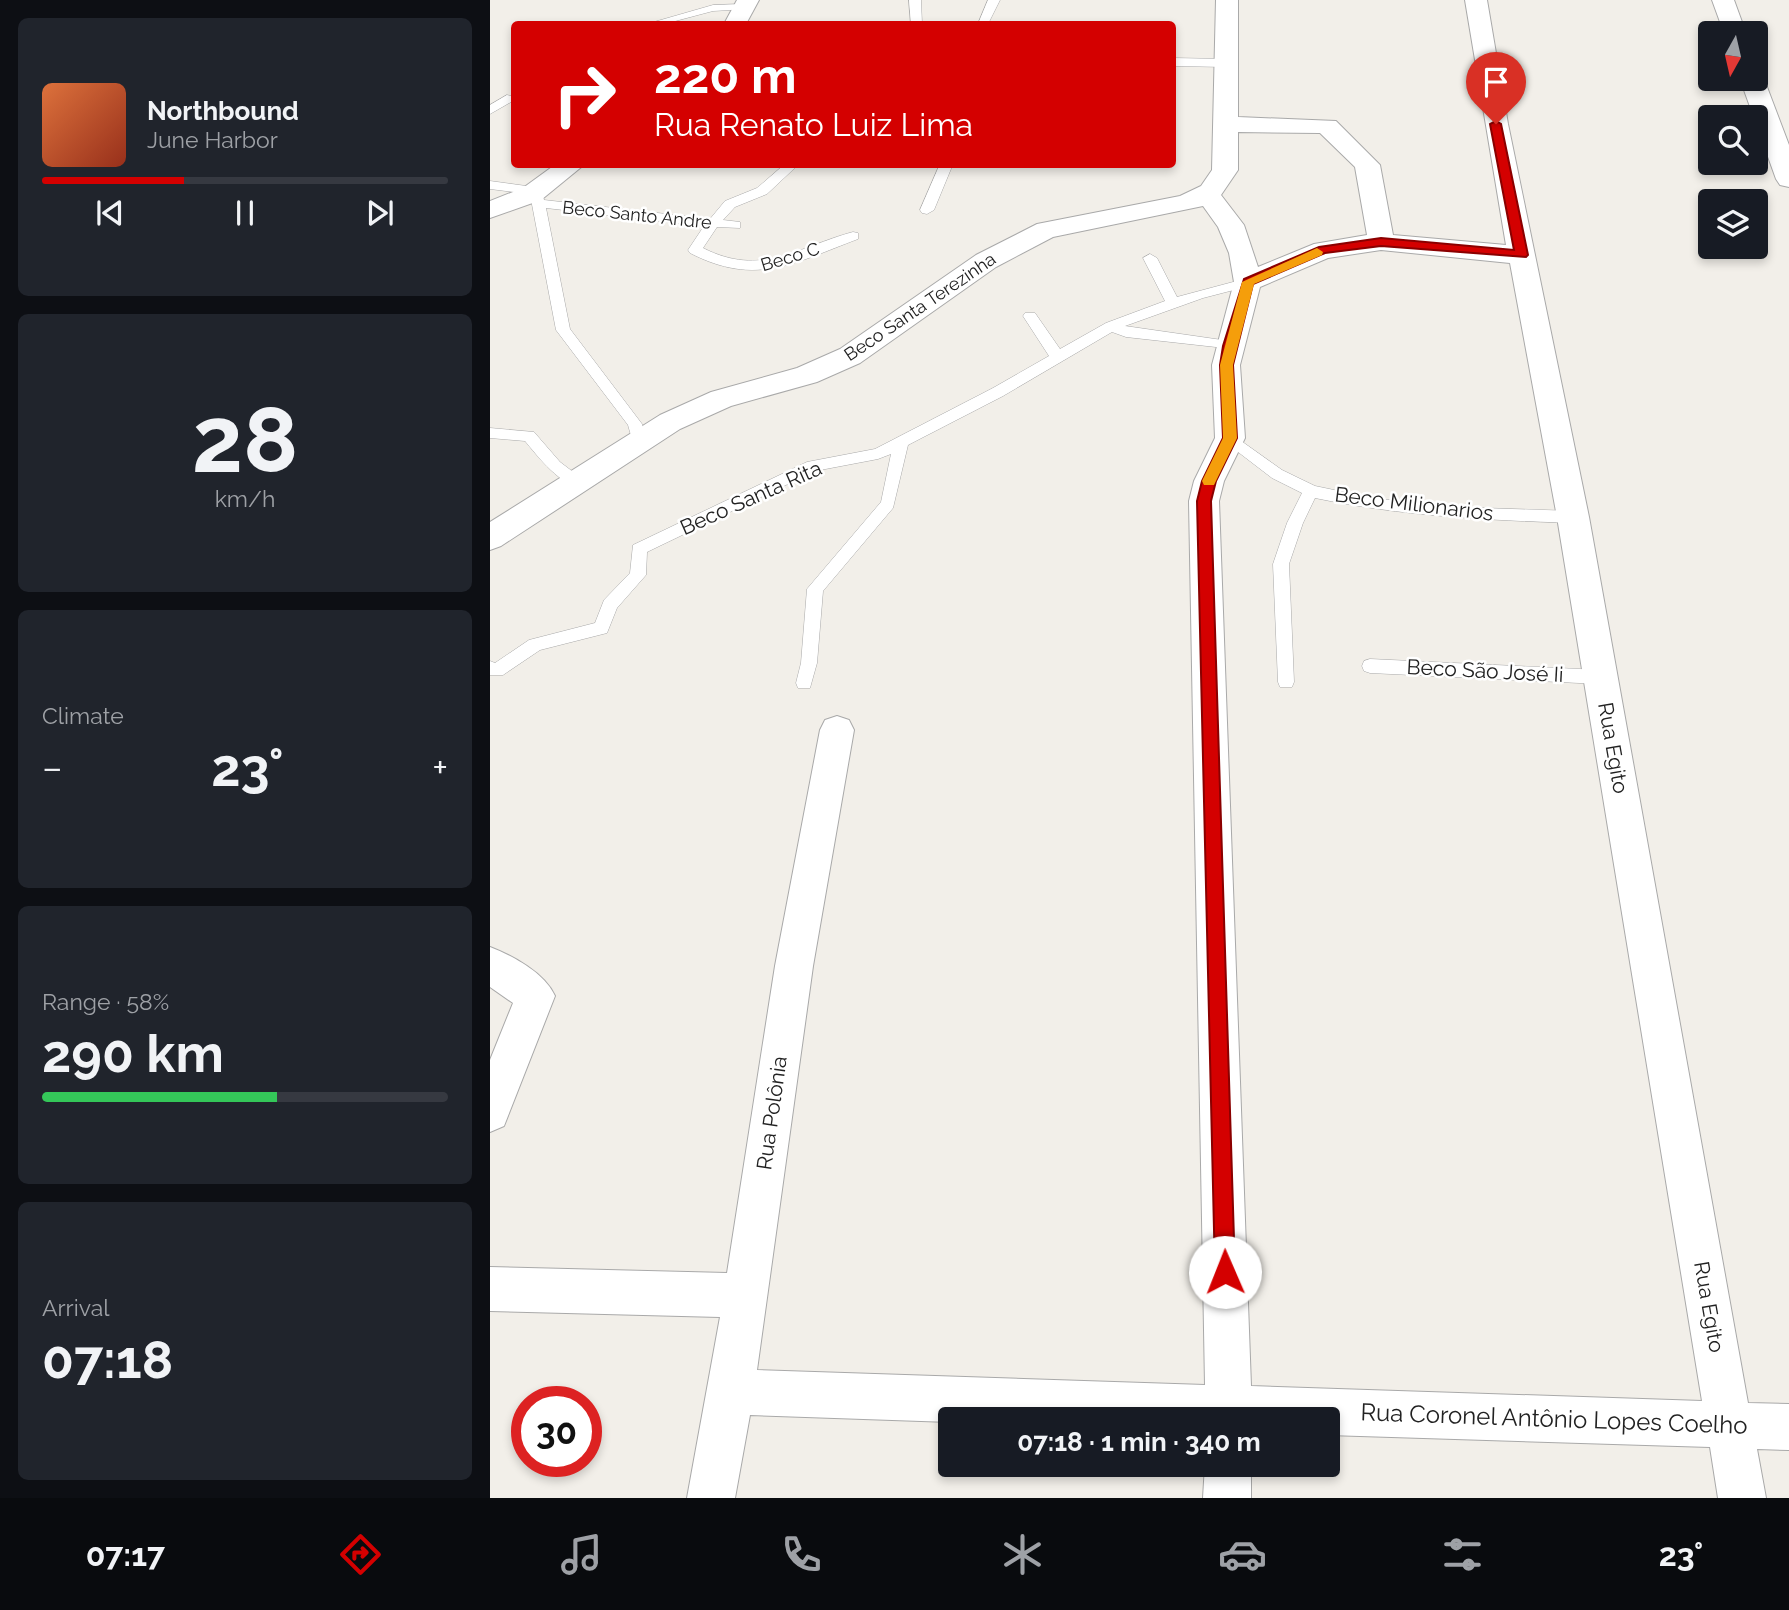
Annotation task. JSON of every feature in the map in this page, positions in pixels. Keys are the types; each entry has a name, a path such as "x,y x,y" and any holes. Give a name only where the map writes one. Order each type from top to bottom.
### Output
{"street":[{"path":"1227,0 1225,170 1219,184 1208,195 1231,225 1242,253 1248,282 1226,365 1230,438 1209,481 1204,501 1229,1407"},
{"name":"Rua Egito","path":"1476,0 1496,124 1573,517 1742,1498"},
{"path":"1723,0 1731,21"},
{"path":"1756,91 1789,179"},
{"path":"1227,124 1327,126 1367,165 1381,242"},
{"path":"537,197 568,168"},
{"name":"Beco Santa Terezinha","path":"490,538 670,422 721,399 807,375 850,356 986,261 1046,230 1186,203 1208,195"},
{"name":"Beco Santo Andre","path":"490,210 537,197"},
{"path":"1248,282 1323,250 1381,242 1521,255"},
{"name":"Rua Polônia","path":"711,1498 731,1392 794,966 837,730"},
{"path":"490,965 535,996 490,1112"},
{"path":"490,1289 745,1296"},
{"name":"Rua Coronel Antônio Lopes Coelho","path":"731,1392 1071,1407"},
{"name":"Rua Coronel Antônio Lopes Coelho","path":"1340,1416 1789,1427"},
{"path":"1227,1498 1228,1477"}],"lane":[{"path":"915,0 917,21"},
{"path":"984,21 994,0"},
{"path":"664,21 713,8 742,11"},
{"path":"1176,62 1227,63"},
{"path":"490,110 507,99"},
{"name":"Beco C","path":"788,168 762,191 730,204 695,250 732,268 758,268 853,236"},
{"path":"927,210 945,168"},
{"path":"490,185 537,197 563,330 635,424 639,442"},
{"name":"Beco Santo Andre","path":"537,197 735,225"},
{"path":"1150,258 1173,303"},
{"name":"Beco Santa Rita","path":"490,668 497,670 535,645 601,628 610,605 638,575 639,549 813,466 878,454 998,392 1111,327 1173,303 1248,282"},
{"path":"1030,316 1057,356"},
{"path":"1111,327 1126,332 1229,346"},
{"path":"490,433 528,436 555,466 577,481"},
{"name":"Beco Milionarios","path":"1230,438 1277,474 1311,491 1372,503 1453,513 1573,517"},
{"path":"804,683 809,663 815,589 888,504 901,443"},
{"path":"1286,682 1281,564 1295,523 1311,491"},
{"name":"Beco São José Ii","path":"1370,666 1600,677"}],"slow traffic":[{"path":"1209,481 1230,438 1226,365 1248,282 1317,252"}],"route":[{"path":"1225,1272 1210,643 1204,501 1209,481 1230,438 1226,365 1229,346 1248,282 1323,250 1381,242 1521,255 1496,124"}]}
